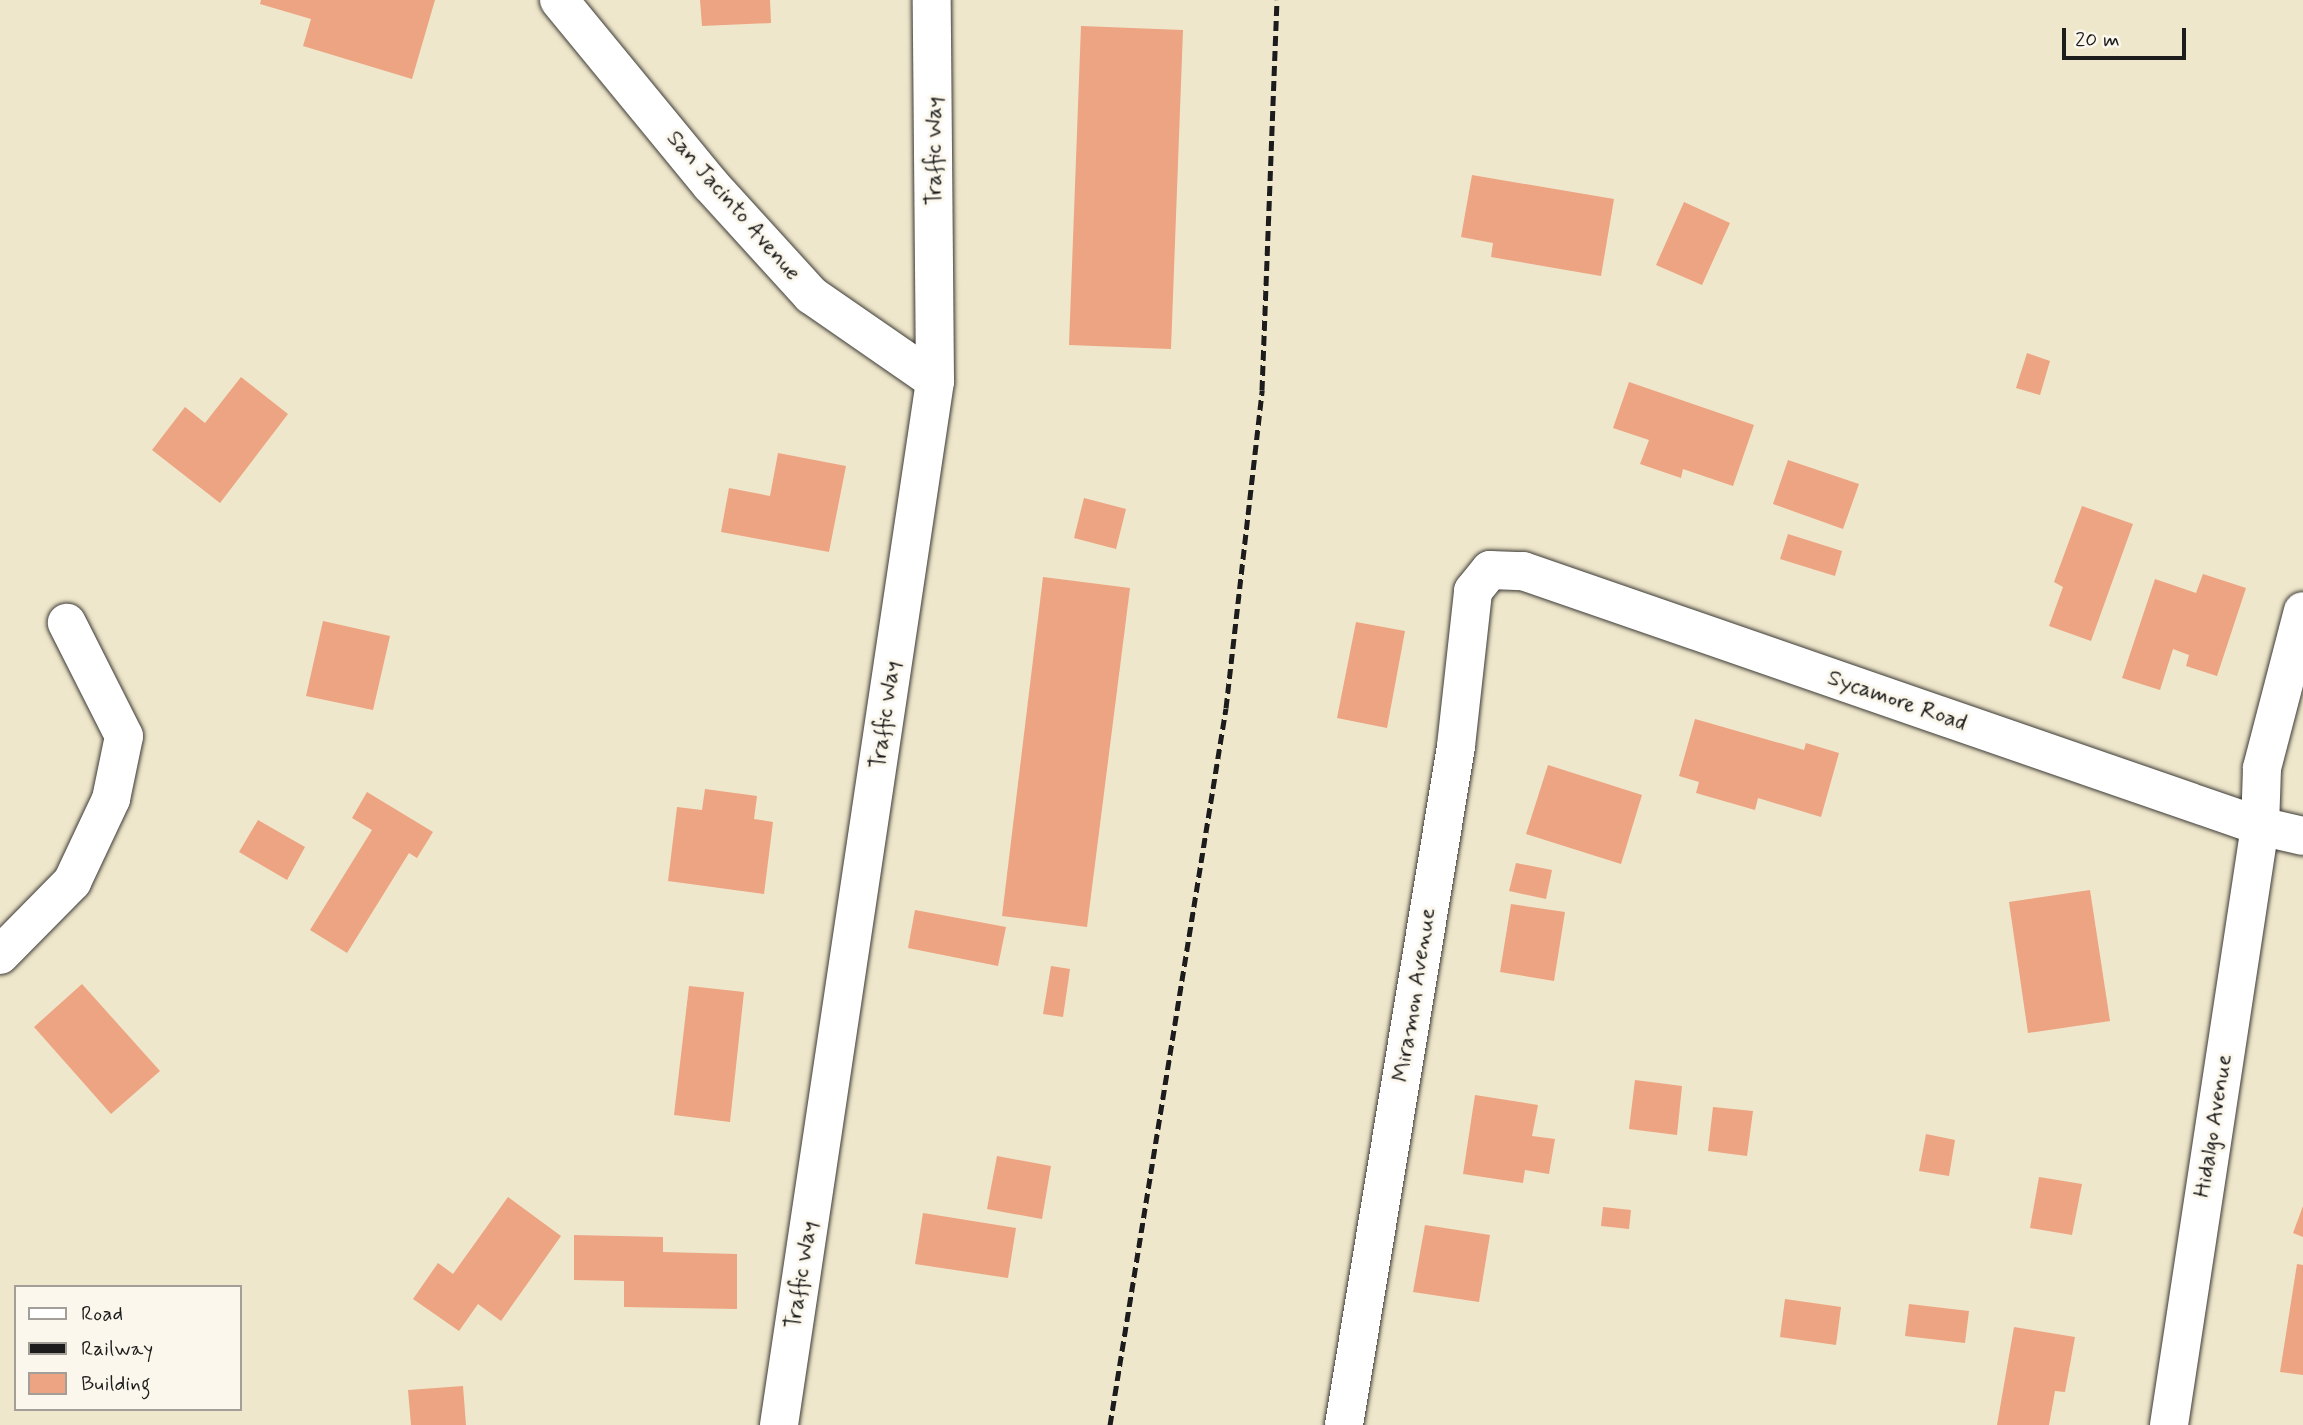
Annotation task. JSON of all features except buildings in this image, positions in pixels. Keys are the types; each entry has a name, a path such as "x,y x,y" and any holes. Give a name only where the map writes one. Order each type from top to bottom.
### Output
{"street":[{"name":"San Jacinto Avenue","path":"559,0 711,185 811,295 935,381"},
{"name":"Traffic Way","path":"779,1425 935,381 932,0"},
{"name":"Sycamore Road","path":"1490,570 1523,571 2260,826 2303,836"},
{"name":"Miramon Avenue","path":"1344,1425 1456,746 1473,591 1490,570"},
{"name":"Hidalgo Avenue","path":"2169,1425 2260,826 2262,768 2303,611"},
{"path":"0,955 72,882 111,799 124,736 67,623"}],"railway":[{"path":"1110,1425 1226,708 1262,390 1277,0"}]}
